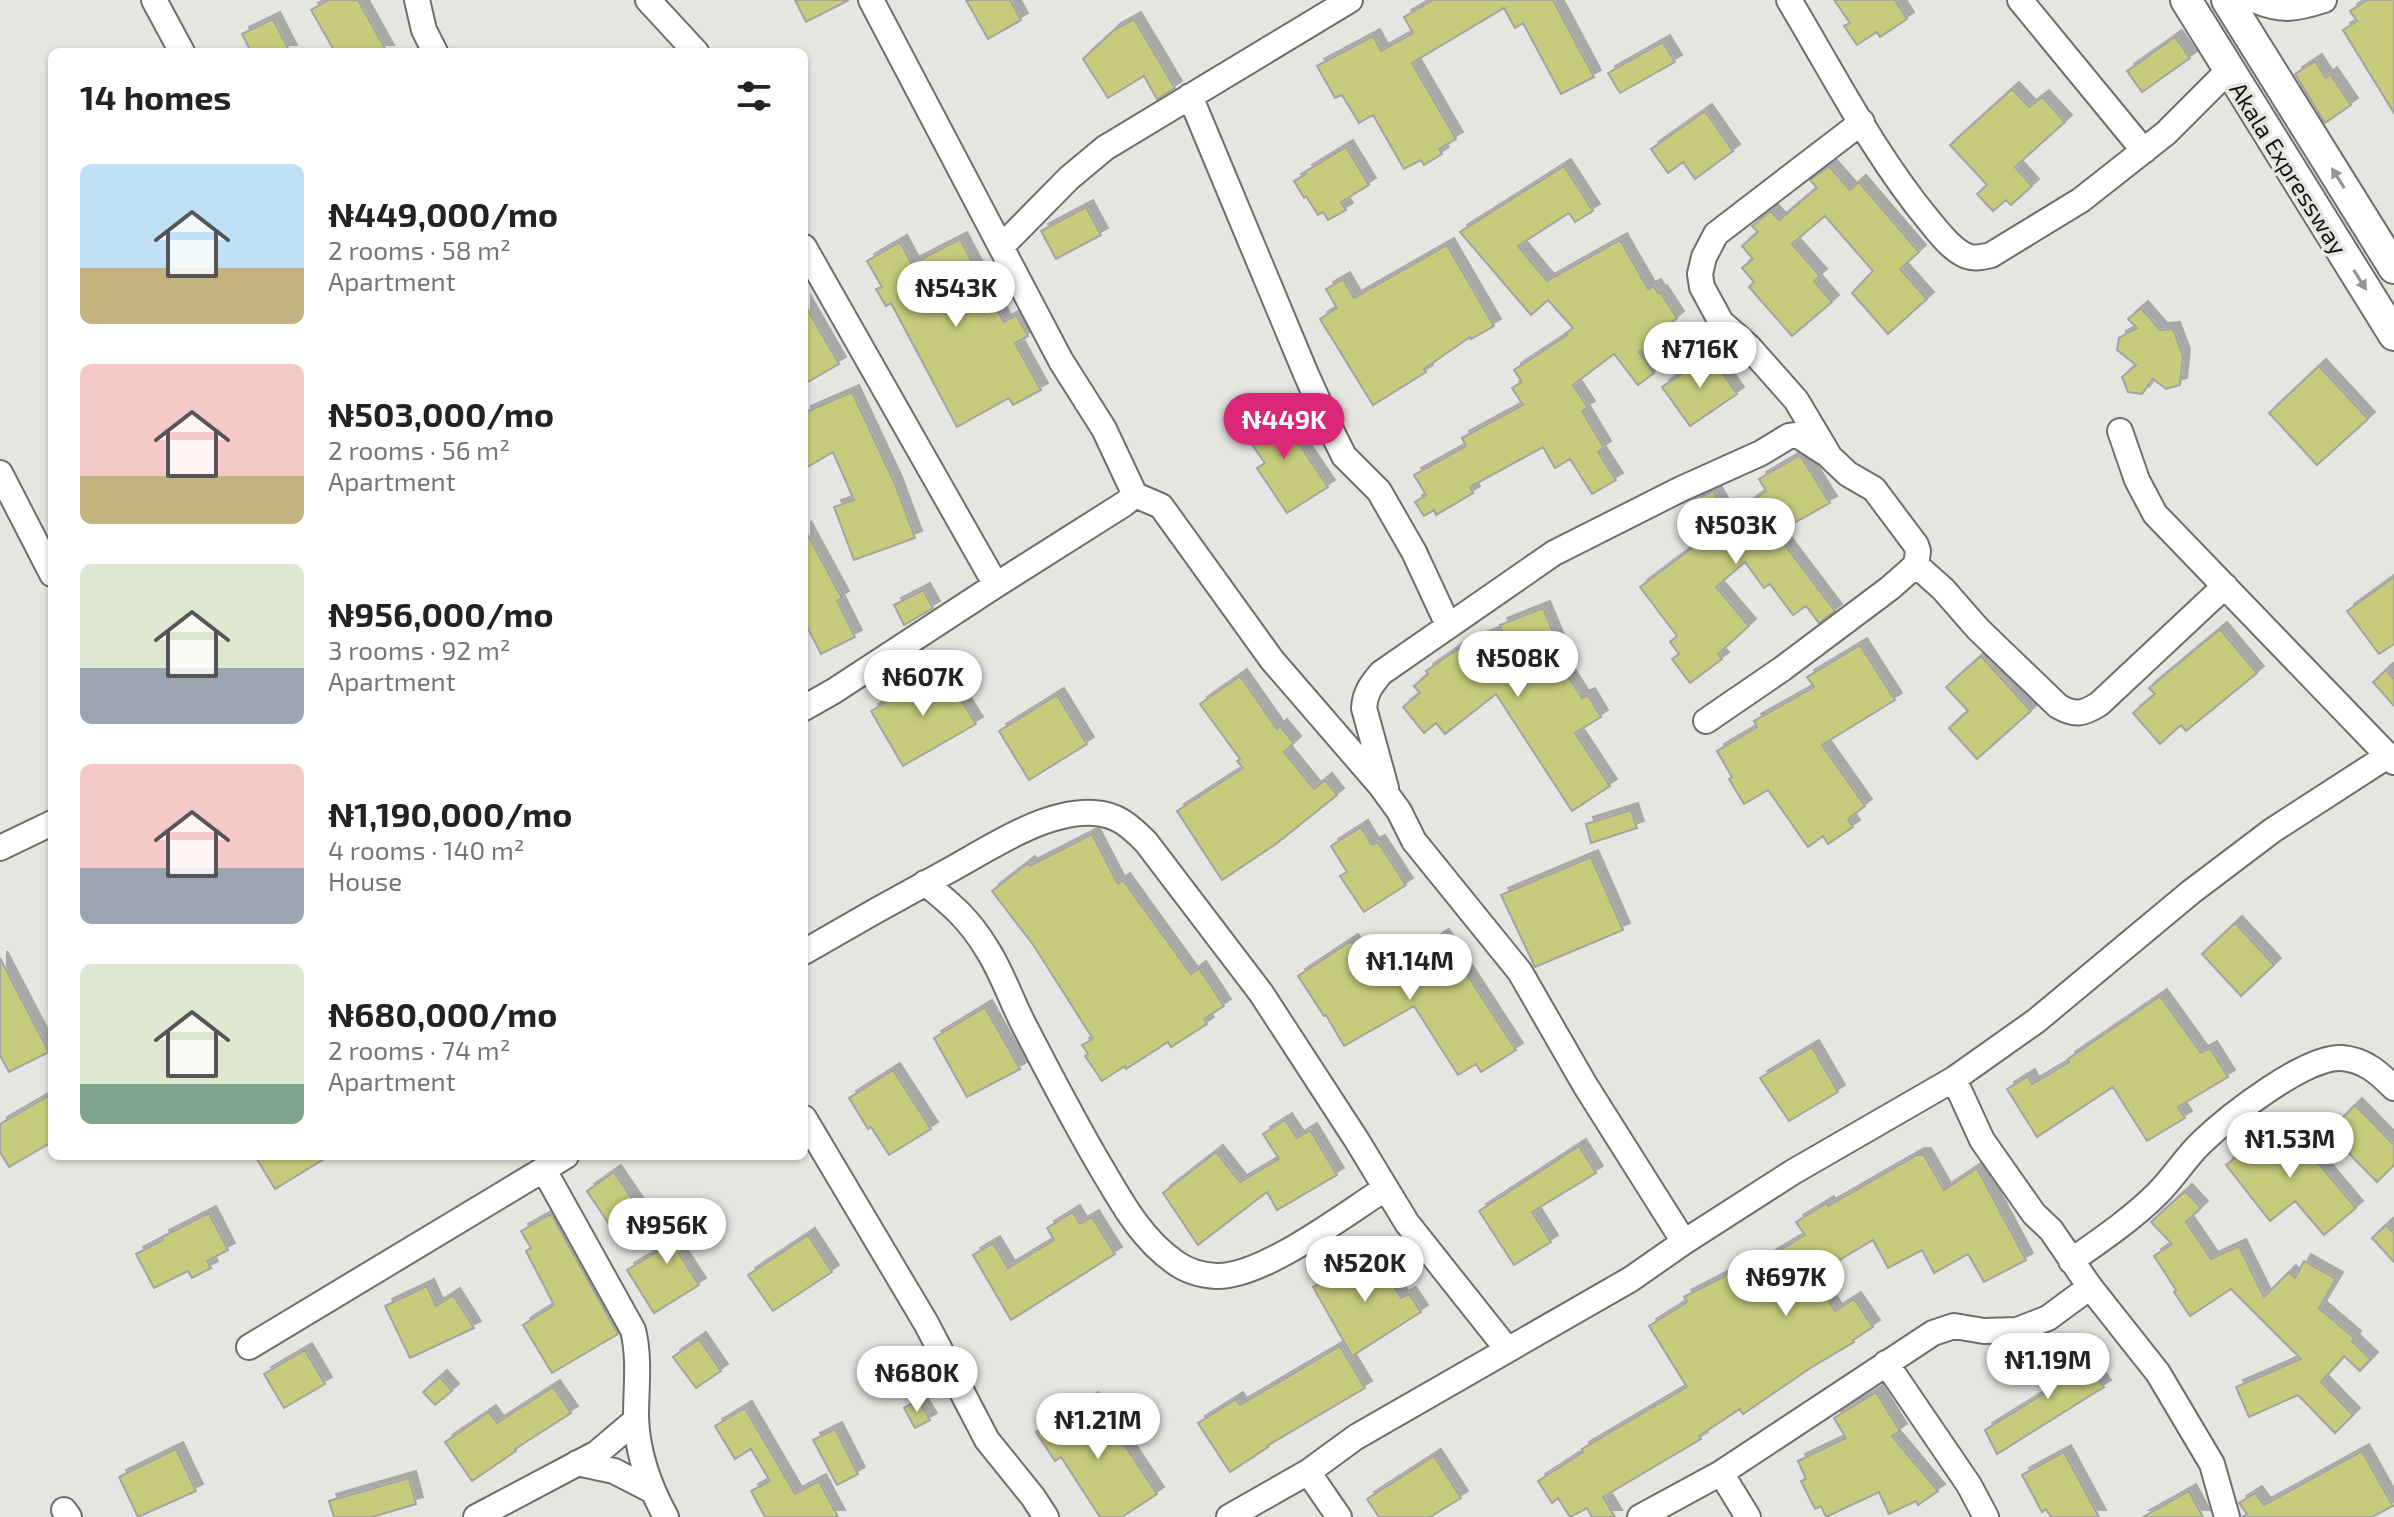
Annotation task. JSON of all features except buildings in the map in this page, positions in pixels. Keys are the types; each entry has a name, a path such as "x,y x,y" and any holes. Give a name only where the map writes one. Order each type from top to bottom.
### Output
{"main road":[{"name":"Akala Expressway","path":"2227,0 2394,268"},
{"name":"Akala Expressway","path":"2188,1 2228,71 2394,335"}],"street":[{"path":"154,0 180,48"},
{"path":"417,0 424,30 433,48"},
{"path":"648,0 692,48"},
{"path":"871,0 1061,361 1104,429 1135,495 1161,506 1272,660 1380,785 1399,811 1414,841 1520,972 1585,1085 1684,1242"},
{"path":"1001,247 1069,178 1105,148 1350,0"},
{"path":"1789,0 1915,203 1943,237 1964,256 1974,258 1991,255 2081,200 2166,133 2228,71"},
{"path":"2020,0 2144,151"},
{"path":"2254,0 2292,9 2324,0"},
{"path":"1190,96 1338,445 1344,456 1379,491 1414,552 1448,625"},
{"path":"1830,457 1796,400 1749,347 1721,322 1702,287 1700,274 1704,257 1716,234 1862,122"},
{"path":"808,254 996,585"},
{"path":"1229,1517 1308,1472 1356,1437 1631,1279 1793,1172 1954,1079 2036,1021 2191,892 2273,830 2391,758 2155,514 2137,480 2120,431"},
{"path":"1389,798 1367,721 1364,696 1381,673 1554,553 1681,489 1737,465 1789,436 1797,435 1830,457 1848,474 1874,489 1916,545 1916,565 1842,624 1706,721"},
{"path":"0,473 48,566"},
{"path":"808,706 1135,495"},
{"path":"1916,565 2058,706 2079,714 2099,704 2225,586"},
{"path":"808,686 828,694"},
{"path":"808,950 925,883 1049,819 1073,813 1096,813 1127,823 1146,842 1261,993 1407,1223 1507,1349"},
{"path":"0,848 48,825"},
{"path":"925,883 963,915 988,950 1030,1037 1129,1215 1176,1264 1217,1276 1239,1273 1269,1263 1386,1188"},
{"path":"2071,1261 2145,1206 2200,1143 2232,1115 2276,1085 2322,1060 2340,1058 2358,1061 2375,1070 2394,1088"},
{"path":"1954,1079 1982,1140 2034,1214 2051,1230 2090,1287 2158,1373 2212,1464 2227,1517"},
{"path":"808,1125 926,1323 987,1440 1046,1517"},
{"path":"249,1347 560,1160"},
{"path":"544,1170 633,1330 637,1361 636,1420 653,1491 666,1517"},
{"path":"1640,1517 1721,1473 1933,1333 1954,1326 1984,1331 2017,1330 2048,1318 2090,1287"},
{"path":"1886,1363 1969,1485 1986,1517"},
{"path":"476,1517 597,1453 636,1420"},
{"path":"577,1463 614,1471 653,1491"},
{"path":"1308,1472 1339,1517"},
{"path":"1721,1473 1748,1517"}]}
